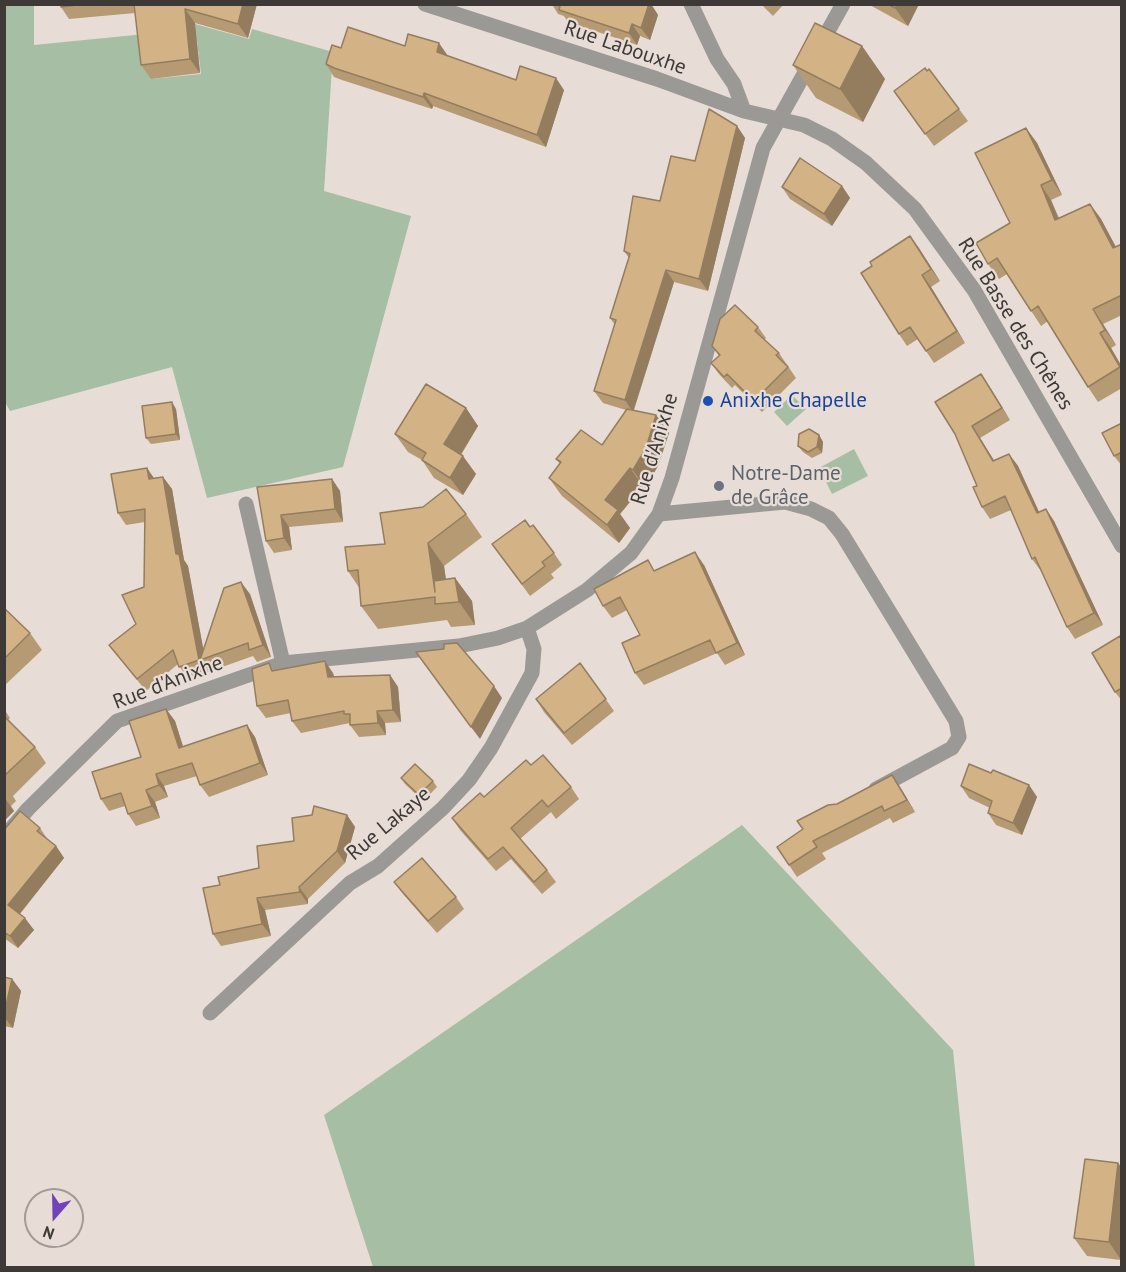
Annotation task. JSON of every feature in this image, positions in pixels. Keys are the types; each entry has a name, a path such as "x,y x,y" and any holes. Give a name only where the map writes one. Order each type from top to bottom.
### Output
{"street":[{"name":"Rue Labouxhe","path":"425,4 657,79 678,89 777,121"},
{"path":"691,4 717,59 734,84 744,111"},
{"name":"Rue d'Anixhe","path":"4,837 28,809 117,721 283,663 459,646 527,628 588,590 631,552 659,514 672,478 763,148 843,4"},
{"name":"Rue Basse des Chênes","path":"777,121 804,125 832,139 866,163 915,209 974,290 1122,546"},
{"path":"659,514 785,502 811,509 829,518 842,534 956,721 959,737 952,748 861,797"},
{"path":"246,504 283,663"},
{"name":"Rue Lakaye","path":"210,1013 350,883 378,866 443,808 469,780 490,748 531,673 534,649 527,628"}],"green space":[{"path":"5,5 34,5 34,45 145,34 151,79 201,74 195,24 249,39 252,29 333,52 324,191 411,216 343,467 207,498 172,367 10,411 5,402"},
{"path":"792,395 806,409 787,426 774,412"},
{"path":"854,449 868,476 832,494 819,468"},
{"path":"742,825 953,1050 975,1267 373,1267 324,1115"}],"building":[{"path":"61,4 85,4 61,7"},
{"path":"134,4 243,4 238,24 185,9 190,59 141,65"},
{"path":"557,4 649,4 641,28 632,24 629,33 559,10 560,6"},
{"path":"815,23 862,46 840,89 793,65"},
{"path":"348,27 405,46 408,34 439,43 437,52 516,80 520,66 556,78 537,135 424,93 423,97 326,64 332,45 341,48"},
{"path":"925,68 927,71 929,69 959,109 925,134 894,91"},
{"path":"709,109 737,126 699,279 666,270 625,400 594,391 616,320 610,318 630,254 624,251 633,196 660,201 671,156 695,161"},
{"path":"1026,128 1052,180 1041,185 1055,220 1090,204 1113,248 1122,244 1122,295 1093,309 1105,330 1100,333 1120,367 1088,387 1038,306 1031,311 997,258 988,264 976,243 1010,223 975,153"},
{"path":"800,158 842,186 824,214 782,187"},
{"path":"910,236 931,269 922,275 957,331 926,351 910,327 899,334 861,273 872,266 870,262"},
{"path":"735,305 758,327 755,331 779,353 776,355 788,367 754,401 727,374 724,377 711,363 720,355 712,346 720,319"},
{"path":"981,374 1002,408 972,426 993,461 1009,454 1037,513 1046,509 1094,613 1067,627 1035,557 1032,559 1005,496 982,507 973,487 977,486 955,434 935,402"},
{"path":"426,384 466,408 444,444 463,456 450,478 422,460 426,453 395,434"},
{"path":"172,402 176,434 146,438 142,406"},
{"path":"627,409 656,415 646,448 633,470 630,468 605,500 618,510 607,525 549,478 561,462 556,459 581,430 602,445"},
{"path":"1122,423 1122,452 1114,456 1102,433"},
{"path":"809,429 819,435 817,447 808,452 798,446 799,434"},
{"path":"147,468 149,479 163,477 176,554 179,554 199,660 179,667 173,650 137,679 109,645 136,624 122,595 144,587 145,509 118,513 111,474"},
{"path":"332,479 335,509 281,515 284,538 266,541 257,487"},
{"path":"446,489 466,514 428,543 435,592 434,581 455,578 459,602 435,604 435,597 361,606 358,570 348,571 345,547 385,544 380,513 423,507"},
{"path":"525,520 530,527 533,525 554,553 542,562 545,566 522,584 492,544"},
{"path":"695,552 737,643 716,653 710,640 635,673 622,643 640,635 620,597 603,606 594,589 648,560 654,571"},
{"path":"241,582 263,645 249,650 248,643 200,660 224,588"},
{"path":"4,608 30,633 4,659"},
{"path":"1120,636 1122,639 1122,688 1115,692 1092,653"},
{"path":"457,643 494,686 471,727 416,652 444,649 444,644"},
{"path":"325,661 328,677 390,675 393,710 377,711 378,723 350,725 350,714 344,714 344,711 292,721 288,700 257,706 252,669 269,663 272,671"},
{"path":"580,663 606,699 564,733 536,699"},
{"path":"166,709 179,748 247,725 260,763 200,785 192,763 156,774 159,785 146,790 152,806 128,814 121,793 101,799 92,772 141,757 129,721"},
{"path":"4,716 35,747 4,776"},
{"path":"543,755 571,787 548,807 542,800 511,828 547,870 534,882 503,847 488,859 452,818 480,793 484,797 526,760 531,765"},
{"path":"415,764 433,781 419,795 401,778"},
{"path":"969,764 991,773 993,770 1029,785 1013,823 988,813 992,801 961,786"},
{"path":"892,775 907,800 884,811 882,806 813,841 817,847 789,865 777,847 803,829 797,821 828,805 837,804"},
{"path":"314,806 347,815 337,851 299,887 300,892 257,898 262,924 213,934 203,888 220,885 218,877 259,868 257,846 294,841 292,818 312,815"},
{"path":"20,811 40,828 37,831 56,846 8,905 25,918 10,936 4,932 4,830"},
{"path":"422,858 456,897 428,921 394,882"},
{"path":"4,977 12,979 4,1014"},
{"path":"1085,1159 1118,1163 1109,1242 1074,1238"}],"place":[{"name":"Anixhe Chapelle","path":"708,401"},
{"name":"Notre-Dame de Grâce","path":"719,486"}]}
